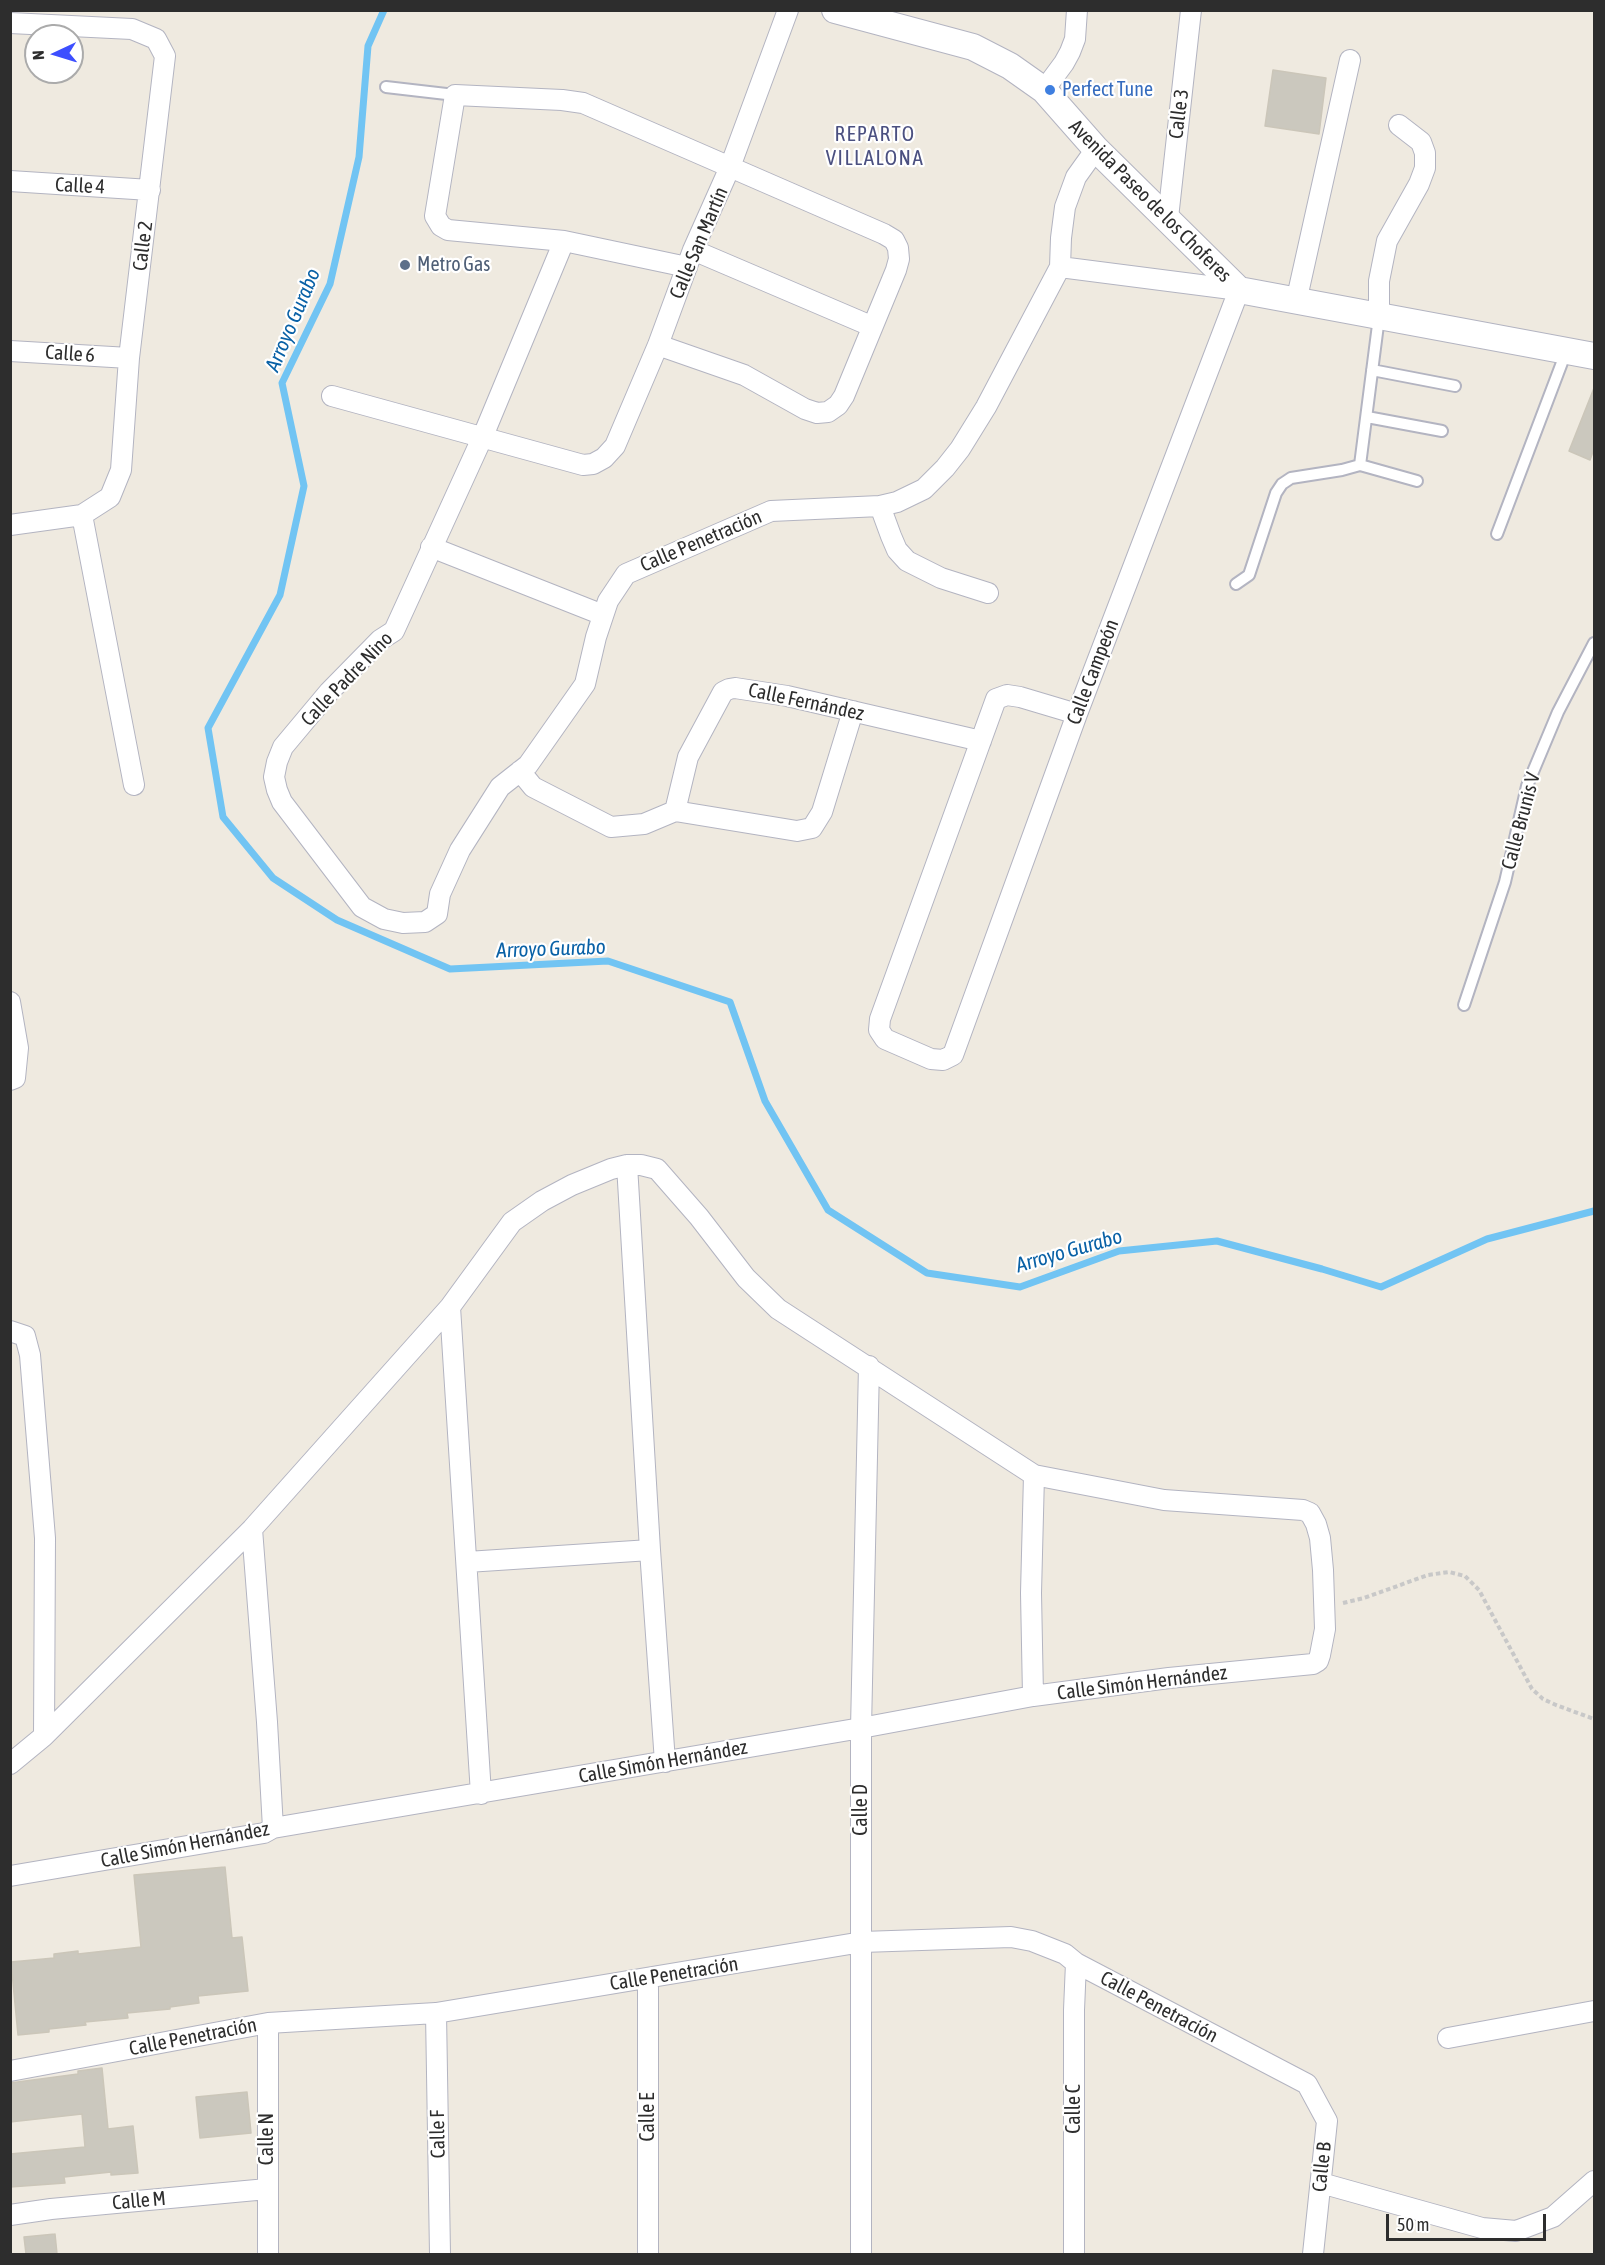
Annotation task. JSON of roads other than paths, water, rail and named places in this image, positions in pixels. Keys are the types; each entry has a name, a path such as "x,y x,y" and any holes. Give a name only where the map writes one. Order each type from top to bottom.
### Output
{"street":[{"name":"Calle San Martín","path":"483,436 583,465 593,464 604,458 615,446 658,345 690,258 730,167 788,10"},
{"name":"Avenida Paseo de los Choferes","path":"835,10 973,47 1010,66 1044,90 1096,149 1239,290 1594,356"},
{"path":"1044,90 1070,52 1075,39 1077,10"},
{"name":"Calle 3","path":"1168,219 1191,10"},
{"name":"Calle 2","path":"10,23 132,29 156,39 165,56 129,358 121,470 110,497 82,515 10,525"},
{"path":"1296,302 1350,60"},
{"path":"658,345 744,375 805,409 817,413 828,412 844,396 899,259 898,249 894,240 884,234 583,103 562,99 455,95 435,216 437,222 448,230 690,258 871,326"},
{"path":"1379,317 1379,281 1387,241 1419,184 1425,168 1425,153 1421,142 1399,125"},
{"path":"1096,149 1076,177 1065,207 1060,238 1060,267 1239,290"},
{"name":"Calle 4","path":"10,181 150,190"},
{"name":"Calle Padre Nino","path":"440,894 437,914 425,922 393,921 372,914 362,907 282,802 274,777 283,747 329,692 380,640 394,631 483,436 564,242"},
{"name":"Calle Penetración","path":"440,894 460,850 500,787 528,765 585,684 608,601 626,574 771,511 880,506 897,502 924,489 960,449 986,407 1060,267"},
{"name":"Calle Campeón","path":"981,741 880,1020 879,1030 885,1039 931,1059 943,1060 953,1055 1077,714 1239,290"},
{"name":"Calle 6","path":"10,351 129,358"},
{"path":"332,396 483,436"},
{"path":"880,506 897,550 907,561 941,578 988,593"},
{"path":"82,515 134,785"},
{"path":"431,547 603,615"},
{"name":"Calle Fernández","path":"675,811 688,757 723,692 735,688 787,696 981,741"},
{"path":"981,741 996,699 1007,695 1077,714"},
{"path":"520,771 533,787 611,827 644,824 675,811 797,831 812,828 822,812 853,711"},
{"path":"10,1002 18,1048 13,1079"},
{"path":"627,1165 665,1762"},
{"path":"10,1764 44,1736 252,1529 450,1307 512,1222 542,1201 572,1185 627,1165 657,1169 699,1217 746,1278 778,1309 869,1366 1034,1476 1031,1593 1033,1696"},
{"path":"450,1307 481,1794"},
{"path":"10,1331 25,1336 30,1354 45,1538 44,1736"},
{"name":"Calle D","path":"861,2254 861,1728 869,1366"},
{"name":"Calle Simón Hernández","path":"10,1876 1033,1696 1169,1678 1305,1666 1318,1661 1325,1629 1325,1607 1320,1538 1310,1513 1304,1510 1164,1500 1034,1476"},
{"path":"252,1529 273,1828"},
{"path":"467,1562 650,1550"},
{"name":"Calle Penetración","path":"10,2071 268,2023 436,2013 862,1942 1011,1937 1051,1947 1076,1963 1307,2084"},
{"name":"Calle C","path":"1074,2254 1076,1963"},
{"name":"Calle E","path":"648,1979 648,2254"},
{"path":"1448,2038 1594,2011"},
{"name":"Calle F","path":"436,2013 440,2254"},
{"name":"Calle N","path":"267,2254 268,2023"},
{"name":"Calle B","path":"1307,2084 1327,2121 1313,2254"},
{"path":"1321,2183 1482,2228 1516,2231 1553,2217 1594,2181"},
{"name":"Calle M","path":"10,2215 51,2209 267,2189"}],"lane":[{"path":"386,87 455,95"},
{"path":"1360,465 1379,317"},
{"path":"1497,534 1567,351"},
{"path":"1372,370 1455,386"},
{"path":"1366,417 1442,431"},
{"path":"1236,584 1249,575 1275,493 1291,478 1360,465 1417,481"},
{"name":"Calle Brunis V","path":"1464,1005 1505,882 1527,786 1558,712 1594,644"}],"waterway":[{"name":"Arroyo Gurabo","path":"384,10 368,46 359,157 330,284 282,383 304,486 280,595 208,728 223,817 273,878 337,920 450,969 608,961 730,1002 765,1101 828,1210 927,1273 1020,1287 1119,1251 1217,1241 1381,1287 1487,1239 1594,1211"}],"place":[{"name":"Perfect Tune","path":"1050,90"},
{"name":"Metro Gas","path":"405,265"}],"district":[{"name":"REPARTO VILLALONA","path":"875,146"}]}
